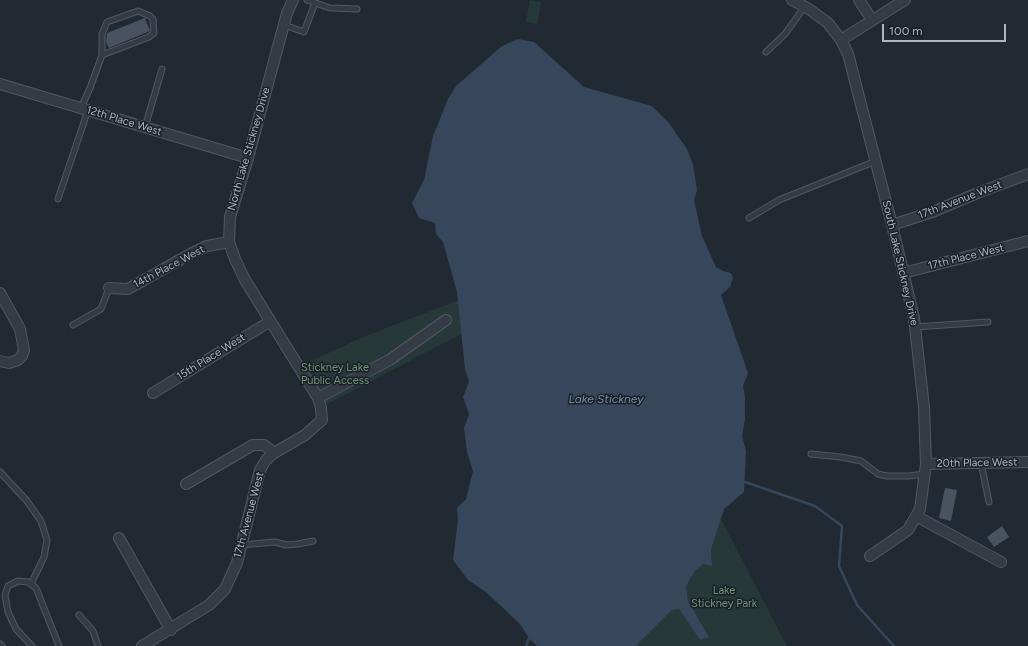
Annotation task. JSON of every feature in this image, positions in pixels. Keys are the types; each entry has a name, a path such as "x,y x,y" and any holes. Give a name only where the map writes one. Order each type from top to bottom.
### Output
{"street":[{"name":"North Lake Stickney Drive","path":"293,0 284,25 248,158 230,217 230,242 235,259 245,280 269,322 318,398"},
{"name":"South Lake Stickney Drive","path":"792,0 818,14 828,23 841,40 848,54 856,80 904,273 915,327 924,407 926,469 920,509 908,530 870,556"},
{"path":"859,0 872,20"},
{"path":"841,40 904,0"},
{"name":"12th Place West","path":"0,84 248,158"},
{"name":"17th Avenue West","path":"892,225 935,211 1028,174"},
{"name":"17th Place West","path":"904,273 1028,241"},
{"name":"14th Place West","path":"109,288 128,289 202,248 230,242"},
{"path":"0,294 20,329 24,350 22,356 18,360 9,363 0,361"},
{"path":"318,398 391,359 446,320"},
{"name":"15th Place West","path":"153,393 269,322"},
{"name":"17th Avenue West","path":"142,646 171,630 209,605 225,589 237,563 260,470 266,460 274,452 317,427 322,420 318,398"},
{"path":"186,484 253,445 264,445 274,452"},
{"name":"20th Place West","path":"926,469 981,463 1028,462"},
{"path":"916,516 1001,562"},
{"path":"119,538 171,630"}],"lane":[{"path":"307,0 330,8 357,9"},
{"path":"284,25 304,32 315,3"},
{"path":"766,52 785,34 805,6"},
{"path":"58,199 90,88 102,55 102,34 107,22 138,11 150,16 153,19 154,33 149,37 102,55"},
{"path":"145,128 162,69"},
{"path":"749,218 779,200 876,161"},
{"path":"73,325 101,309 109,288"},
{"path":"915,327 988,322"},
{"path":"811,454 861,461 878,474 887,476 902,477 926,469"},
{"path":"981,463 989,502"},
{"path":"0,472 27,501 41,521 47,540 44,558 31,584"},
{"path":"241,545 275,542 286,545 314,541"},
{"path":"32,646 16,629 8,612 5,595 8,586 18,581 28,582 36,588 59,646"},
{"path":"79,615 93,631 98,646"}],"green space":[{"path":"530,0 541,2 537,24 526,22"},
{"name":"Stickney Lake Public Access","path":"459,300 463,333 324,406 302,365 363,337"},
{"name":"Lake Stickney Park","path":"721,519 787,646 636,646 672,610 679,609 700,640 709,637 688,601 686,586 695,571 703,564 712,566 711,550"}],"water":[{"name":"Lake Stickney","path":"518,39 534,42 584,87 652,106 668,122 687,149 693,165 697,190 694,200 702,236 716,267 731,273 733,278 730,287 721,295 748,373 743,386 745,397 745,420 742,435 746,451 744,492 724,509 711,550 712,566 703,564 695,571 686,586 688,601 709,637 700,640 679,609 672,610 636,646 537,646 529,638 520,624 486,592 468,580 453,560 458,520 457,508 466,499 473,471 467,452 464,428 469,414 463,397 469,382 465,369 457,292 443,242 436,234 435,223 419,218 412,203 424,180 433,136 448,99 456,86 502,46"}],"building":[{"path":"145,18 150,31 109,48 106,42 107,33"},
{"path":"945,488 957,490 951,521 939,518"},
{"path":"1002,526 1009,537 994,547 987,537"}],"waterway":[{"path":"745,482 815,506 842,526 839,566 857,605 894,646"},
{"path":"526,646 529,638"}]}
